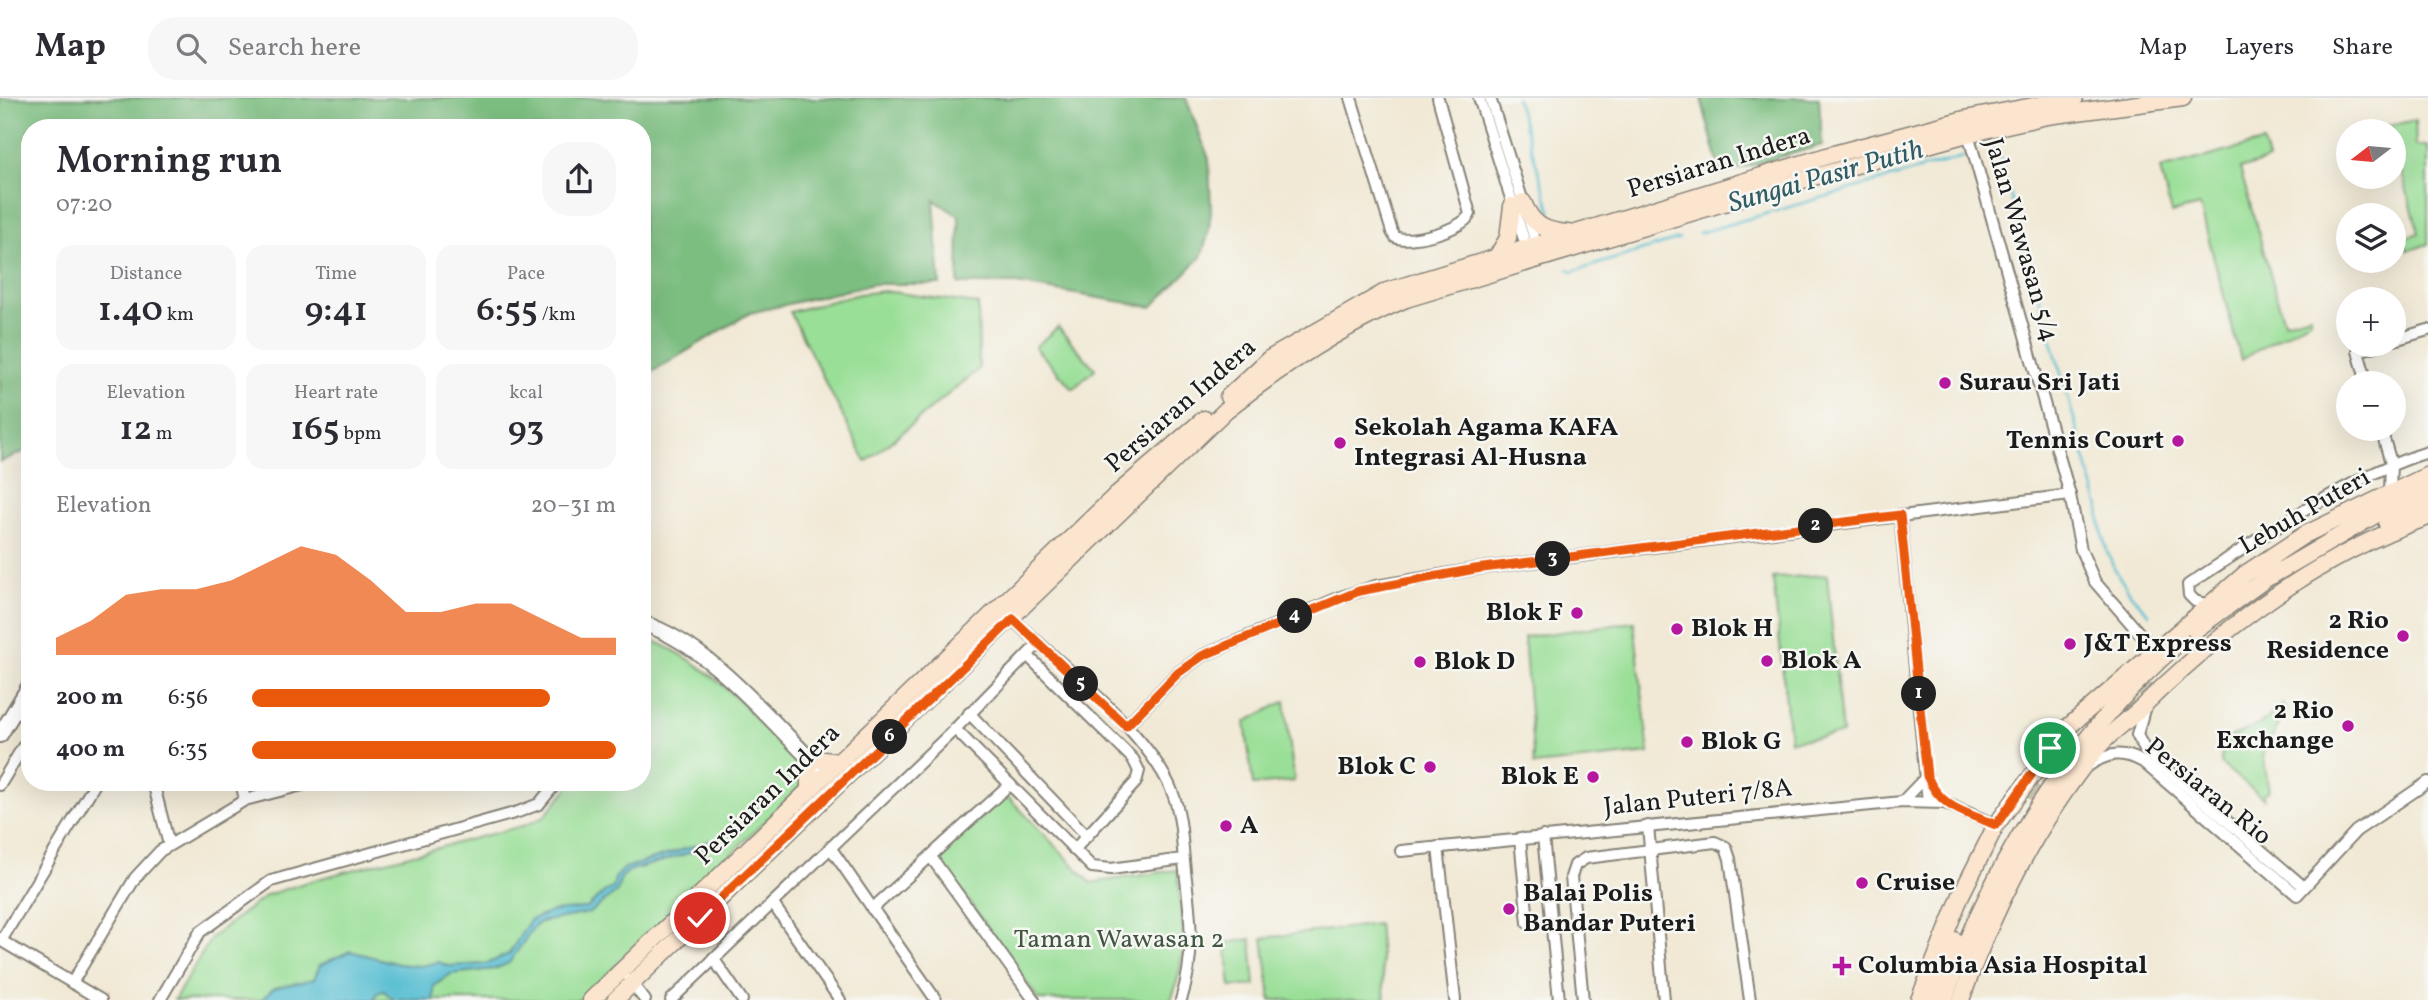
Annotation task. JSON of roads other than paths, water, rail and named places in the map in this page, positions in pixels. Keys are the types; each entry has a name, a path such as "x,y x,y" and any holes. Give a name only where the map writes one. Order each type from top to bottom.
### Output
{"main road":[{"path":"1966,126 2076,98"},
{"path":"1966,126 2183,98"},
{"name":"Persiaran Indera","path":"615,1000 626,976 808,790 1116,495 1269,359 1387,291 1496,258 1534,254 1571,234 1830,155 1966,126"},
{"name":"Persiaran Indera","path":"592,1000 626,976 838,787 1226,410 1277,370 1354,322 1406,299 1534,254 1966,126"},
{"path":"1518,204 1532,222 1548,230 1571,234"},
{"path":"1496,258 1508,238 1518,204"},
{"name":"Lebuh Puteri","path":"2151,682 2278,570 2394,496 2410,482 2428,475"},
{"name":"Lebuh Puteri","path":"1919,1000 1961,895 1996,825 2067,728 2158,654 2245,574 2304,535 2345,515 2394,496 2428,489"},
{"path":"1944,1000 1978,913 2048,787 2098,722 2158,654 2245,586 2394,496"},
{"name":"Lebuh Puteri","path":"1961,1000 1980,947 2029,850 2101,744 2146,704 2181,667 2262,605 2361,543 2395,517 2428,503"},
{"path":"2345,515 2371,509"},
{"name":"Lebuh Puteri","path":"2361,543 2428,516"},
{"path":"2158,654 2278,570"},
{"path":"808,790 809,758 838,762"},
{"path":"1932,1000 1968,909 1998,849 2029,799"}],"street":[{"path":"1351,98 1395,236 1408,240 1437,233 1466,221 1470,209 1438,98"},
{"path":"1479,98 1534,254"},
{"path":"1490,98 1518,204"},
{"name":"Jalan Wawasan 5/4","path":"1966,126 2070,495 2081,550 2095,582 2158,654"},
{"path":"2406,336 2428,330"},
{"path":"2385,441 2391,463 2394,496"},
{"path":"2209,605 2195,601 2189,595 2188,585 2391,463 2428,452"},
{"path":"2391,463 2403,480 2410,482"},
{"path":"1126,726 1178,673 1202,656 1359,591 1475,569 2070,495"},
{"path":"1900,515 1928,802"},
{"path":"1000,607 1126,726 1151,753 1172,791 1193,939 1190,971 1181,1000"},
{"path":"651,627 678,639 705,659 838,787"},
{"path":"671,1000 955,729 1038,644"},
{"path":"1028,656 1137,764 1136,782 1074,850"},
{"path":"0,735 21,700"},
{"name":"Persiaran Rio","path":"2146,704 2137,735 2146,752 2300,891"},
{"path":"969,713 1087,836"},
{"path":"955,729 1085,862 1103,870 1183,859"},
{"path":"0,785 21,750"},
{"name":"Persiaran Rio","path":"2084,768 2105,755 2116,753 2124,753 2143,762 2300,891"},
{"path":"1902,802 1927,776"},
{"path":"1927,776 1936,796 1945,803"},
{"path":"2300,891 2356,831 2428,782"},
{"path":"872,909 1010,784"},
{"path":"91,791 1,940 101,1000"},
{"path":"155,791 169,845"},
{"path":"243,791 245,800"},
{"path":"72,983 135,878 150,859 245,800 280,791"},
{"path":"160,1000 200,932 271,881 518,812 539,804 550,791"},
{"name":"Jalan Puteri 7/8A","path":"1401,851 1902,802 1945,803 1996,825"},
{"path":"1648,826 1664,1000"},
{"path":"1543,836 1559,1000"},
{"path":"1520,838 1528,923"},
{"path":"1583,1000 1571,877 1575,865 1586,858 1715,842 1726,847 1731,859 1750,1000"},
{"path":"830,847 936,1000"},
{"path":"1438,847 1454,1000"},
{"path":"931,857 1034,1000"},
{"path":"773,904 840,1000"},
{"path":"713,958 742,1000"},
{"path":"626,976 645,1000"}],"water":[{"path":"710,841 712,846 629,871 621,878 617,892 589,913 540,922 509,963 495,969 451,974 434,986 434,1000 394,1000 384,991 377,993 374,1000 261,1000 274,988 314,979 320,965 350,951 399,964 486,964 509,954 530,920 554,911 587,908 605,891 613,888 615,878 625,868"}],"waterway":[{"name":"Sungai Pasir Putih","path":"1516,98 1551,212"},
{"name":"Sungai Pasir Putih","path":"1989,150 1997,148 2099,507 2103,538 2120,578 2149,614"},
{"name":"Sungai Pasir Putih","path":"1699,233 1963,157"},
{"name":"Sungai Pasir Putih","path":"1568,269 1572,272 1679,239"}],"tunnel":[{"path":"2120,709 2151,682"},
{"path":"2029,799 2072,751"}],"place":[{"name":"Surau Sri Jati","path":"1945,383"},
{"name":"Tennis Court","path":"2178,441"},
{"name":"Sekolah Agama KAFA Integrasi Al-Husna","path":"1340,443"},
{"name":"Blok F","path":"1577,613"},
{"name":"Blok H","path":"1677,629"},
{"name":"2 Rio Residence","path":"2403,636"},
{"name":"J&T Express","path":"2070,644"},
{"name":"Blok A","path":"1767,661"},
{"name":"Blok D","path":"1420,662"},
{"name":"2 Rio Exchange","path":"2348,726"},
{"name":"Blok G","path":"1687,742"},
{"name":"Blok C","path":"1430,767"},
{"name":"Blok E","path":"1593,777"},
{"name":"A","path":"1226,826"},
{"name":"Cruise","path":"1862,883"},
{"name":"Balai Polis Bandar Puteri","path":"1509,909"},
{"name":"Columbia Asia Hospital","path":"1842,966"}],"park label":[{"name":"Taman Wawasan 2","path":"1119,940"}]}
